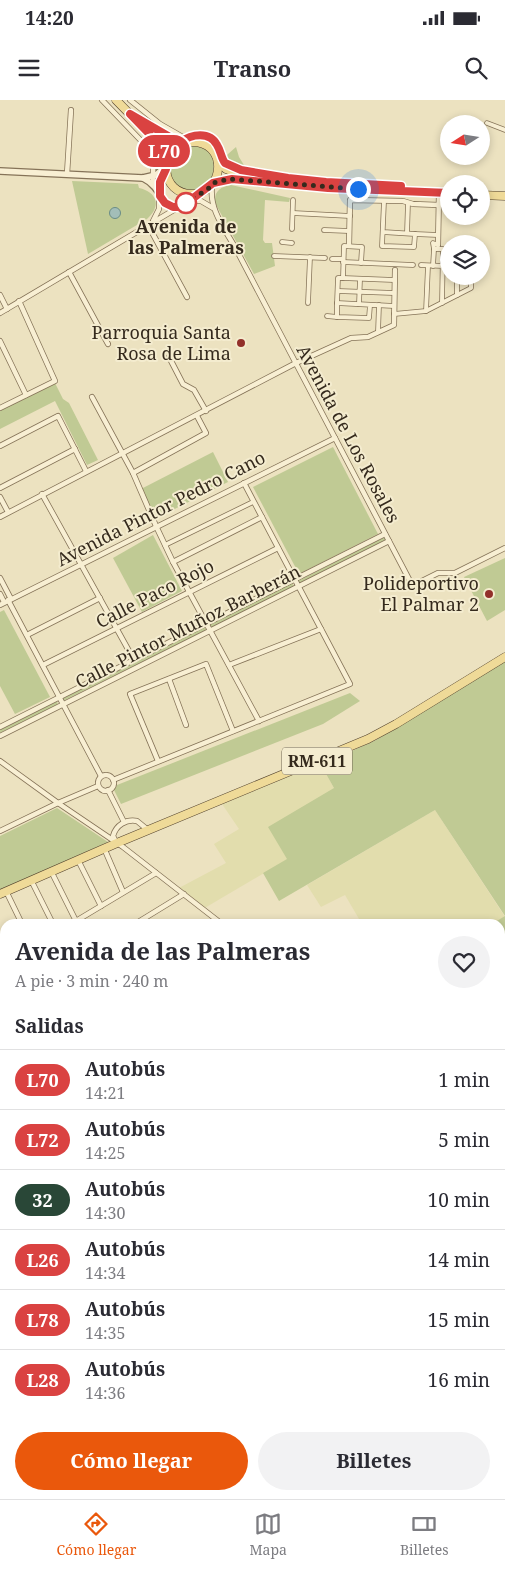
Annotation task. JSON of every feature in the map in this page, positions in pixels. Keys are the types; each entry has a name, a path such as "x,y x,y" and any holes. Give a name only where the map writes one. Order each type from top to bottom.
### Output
{"main road":[{"path":"116,100 160,145 165,153 169,181 179,191 191,194 204,191 212,184 217,174 218,162 210,146 202,143 172,139 130,114"},
{"path":"166,165 174,150 190,142"},
{"path":"218,162 231,171 282,183"},
{"path":"212,184 232,179 328,188 439,193"},
{"path":"490,195 505,196"},
{"name":"RM-611","path":"3,893 137,834 368,739 396,724 505,657"}],"street":[{"path":"102,100 151,151 154,159 154,186"},
{"path":"130,100 163,126 190,142"},
{"path":"67,174 70,110"},
{"path":"490,124 505,130"},
{"path":"0,171 143,178 161,172 166,165"},
{"path":"150,224 158,212 160,182 166,165"},
{"path":"143,178 154,186 167,205 179,207"},
{"name":"Avenida de Los Rosales","path":"212,184 211,197 213,208 411,583 416,584 438,573 455,573 505,548"},
{"path":"0,313 204,191"},
{"path":"433,266 434,243 438,245 439,193"},
{"path":"292,229 293,200"},
{"path":"343,278 343,260 349,231 350,200 403,201 439,205"},
{"path":"190,201 201,201 213,208"},
{"path":"384,201 382,246 414,248 415,234"},
{"path":"407,233 408,203"},
{"path":"293,213 350,216"},
{"path":"150,224 187,297"},
{"path":"324,230 349,231"},
{"path":"383,232 438,235"},
{"path":"282,242 292,242"},
{"path":"347,246 362,247 362,262"},
{"path":"434,249 440,249"},
{"path":"274,256 325,258"},
{"path":"308,303 310,258"},
{"path":"332,259 413,265"},
{"path":"421,265 440,267"},
{"path":"426,311 428,266"},
{"path":"0,516 197,416 296,363 351,338 368,337 394,325 395,270"},
{"path":"69,272 108,344"},
{"path":"337,317 338,278 394,280"},
{"path":"359,304 360,279"},
{"path":"442,303 443,285"},
{"path":"457,295 458,285"},
{"path":"394,314 426,311 471,288 471,285"},
{"path":"338,291 394,294"},
{"path":"0,295 7,309"},
{"path":"0,408 54,381 19,301"},
{"path":"338,303 394,306"},
{"path":"327,316 369,318 370,305"},
{"path":"378,332 380,305"},
{"path":"0,341 26,396"},
{"path":"169,357 183,384 194,390 206,411"},
{"path":"92,397 132,473 173,562 259,721"},
{"path":"0,446 58,416 86,471"},
{"path":"132,473 206,433 197,416"},
{"name":"Avenida Pintor Pedro Cano","path":"6,601 335,438"},
{"path":"0,488 75,449"},
{"path":"113,780 350,684 244,482"},
{"path":"42,494 134,660"},
{"path":"0,497 8,512"},
{"path":"165,546 253,502"},
{"path":"173,562 262,517"},
{"name":"Calle Pintor Muñoz Barberán","path":"0,728 385,534"},
{"name":"Calle Pintor Muñoz Barberán","path":"0,736 389,541"},
{"name":"Calle Paco Rojo","path":"43,665 278,548"},
{"path":"0,578 6,601"},
{"path":"0,594 27,635 101,776"},
{"path":"27,635 100,598"},
{"path":"230,665 321,629"},
{"path":"158,761 130,694 206,664 233,731"},
{"path":"169,679 186,726"},
{"path":"0,761 117,843 216,919"},
{"path":"98,786 102,790 108,790 113,786 113,780 108,775 101,776"},
{"path":"98,786 101,776"},
{"path":"0,831 98,786"},
{"path":"108,790 124,822"},
{"path":"106,836 114,833 124,822 132,820 142,823 148,830"},
{"path":"137,834 142,823"},
{"path":"114,833 113,836 117,843"},
{"path":"104,848 123,892"},
{"path":"78,860 101,906"},
{"path":"52,871 73,919"},
{"path":"79,919 156,873"},
{"path":"31,880 50,919"},
{"path":"3,893 19,919"},
{"path":"143,919 184,894"}],"shaded area":[{"path":"318,760 334,788 288,859 203,909 177,889 226,863 214,844 239,829 220,801"},
{"path":"435,810 505,917 501,919 359,919 345,895 321,907 307,885"}],"green space":[{"path":"188,146 199,146 212,157 213,174 209,182 202,188 183,189 172,179 170,172 174,158 179,151"},
{"path":"236,147 239,157 247,170 230,165 225,159"},
{"path":"72,181 138,184 139,188 153,196 156,205 155,209 147,219 88,254"},
{"path":"231,185 290,198 289,202 265,200 263,240 265,243 272,243 275,266 254,274 215,203 218,190"},
{"path":"55,383 63,399 69,403 98,460 87,465 55,401 0,429 0,409"},
{"path":"333,447 378,534 299,574 253,487"},
{"path":"213,452 228,482 155,519 141,489"},
{"path":"153,535 182,591 142,612 113,558"},
{"path":"384,537 386,541 299,584 298,581"},
{"name":"Polideportivo El Palmar 2","path":"505,558 505,610 487,621 464,577"},
{"path":"292,583 294,586 211,628 209,624"},
{"path":"4,610 50,697 15,714 0,686 0,612"},
{"path":"204,626 206,630 63,701 61,699"},
{"path":"505,660 505,916 435,810 279,901 263,873 287,859 268,827 334,788 321,765 376,740"},
{"path":"350,693 360,701 323,724 121,804 114,790 117,785"},
{"path":"57,701 58,705 0,733 0,729"},
{"path":"57,808 108,842 0,891 0,836"}],"water":[{"path":"115,207 121,213 115,219 109,213"}],"bus line":[{"name":"L70","path":"401,186 314,181 241,170 231,167 224,162 214,140 198,135 181,142 130,114 164,150 166,169 160,179 159,192 163,202 173,207 179,207 188,202 208,189 213,183 232,179 328,188 440,193"}],"place":[{"name":"Avenida de las Palmeras","path":"186,203"},
{"name":"Parroquia Santa Rosa de Lima","path":"241,343"},
{"name":"Polideportivo El Palmar 2","path":"489,594"}],"route":[{"path":"186,203 208,189 213,183 229,179 358,189"}]}
